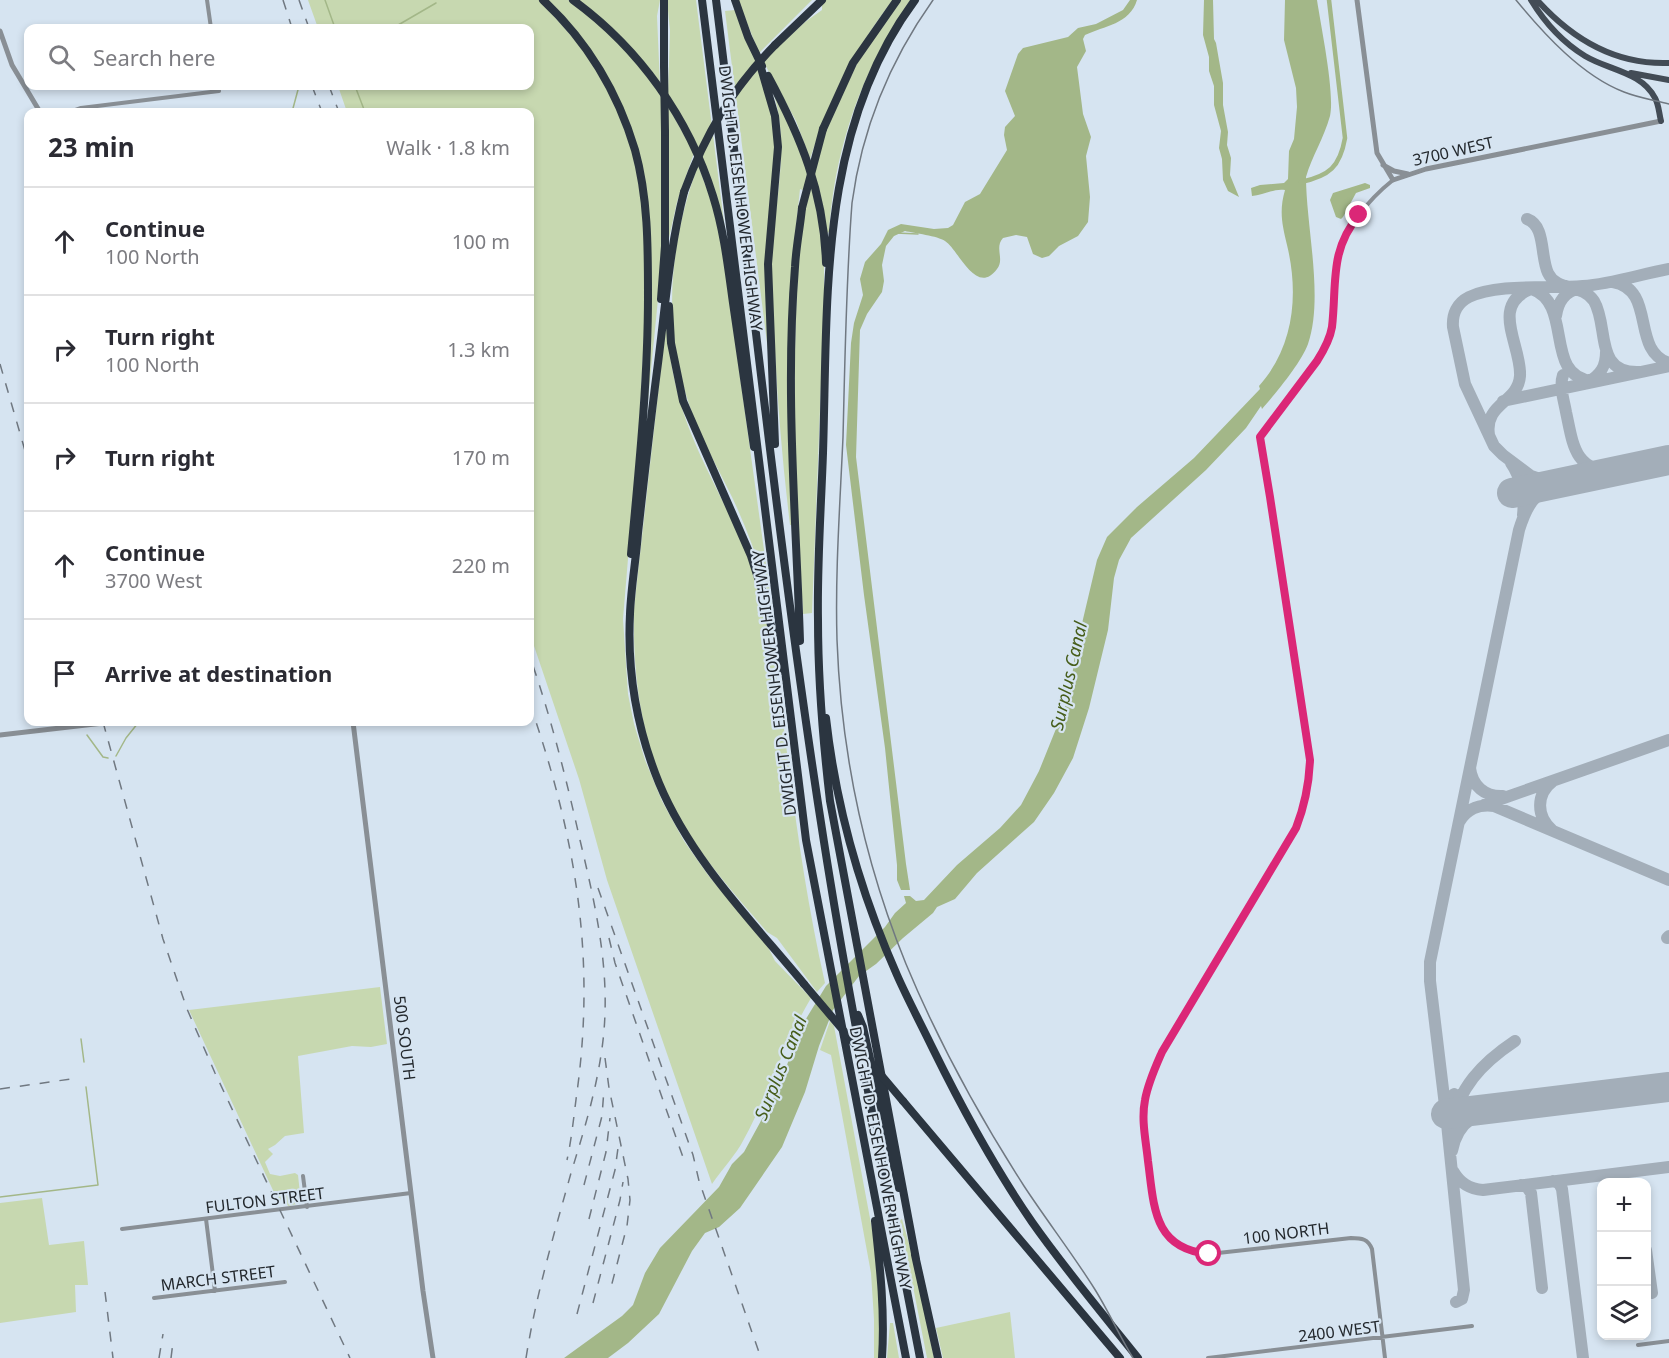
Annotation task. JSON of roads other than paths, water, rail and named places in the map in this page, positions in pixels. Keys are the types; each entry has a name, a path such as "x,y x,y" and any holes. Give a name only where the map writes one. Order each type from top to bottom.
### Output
{"highway":[{"path":"543,0 582,44 611,89 633,144 644,198 648,268 647,354 626,614 626,632 630,650"},
{"path":"573,0 614,34 649,74 682,124 704,171 714,199 723,237 755,459 764,490"},
{"path":"653,399 665,246 664,0"},
{"name":"DWIGHT D. EISENHOWER HIGHWAY","path":"702,0 806,840 906,1358"},
{"name":"DWIGHT D. EISENHOWER HIGHWAY","path":"716,0 778,509 824,842 851,997 920,1358"},
{"path":"735,0 759,61 775,116 778,147 768,264 778,509"},
{"path":"822,0 750,71 723,109 698,156 684,192 675,232 653,399 630,611 633,685 642,731 657,777 673,813 712,873 1120,1358"},
{"path":"802,687 792,412 795,266 802,208 823,129 853,63 897,0"},
{"path":"915,0 901,19 874,68 855,114 836,198 828,309 818,619 822,735 830,801 916,1259"},
{"path":"759,61 788,113 807,158 820,208 826,254 828,309"},
{"path":"668,287 671,343 683,401 751,556 766,603 792,727"},
{"path":"818,619 820,669 837,788 855,863 891,961 980,1140 1032,1221 1095,1307 1138,1358"},
{"path":"851,997 863,1027 884,1129 938,1358"},
{"path":"867,1157 883,1287 882,1358"}],"main road":[{"path":"1531,0 1550,27 1567,43 1594,61 1635,78 1650,91 1656,101 1661,121"},
{"path":"1538,0 1562,26 1580,39 1605,52 1635,60 1669,63"},
{"path":"1621,72 1669,80"}],"street":[{"path":"207,0 210,24"},
{"path":"1357,0 1375,147 1382,164 1394,180"},
{"path":"0,31 12,65 24,85"},
{"path":"27,90 38,108"},
{"path":"81,108 219,90"},
{"name":"3700 WEST","path":"1260,437 1325,348 1332,328 1335,269 1341,245 1356,219 1394,180 1426,169 1669,119"},
{"path":"1382,164 1394,171 1409,174"},
{"name":"100 NORTH","path":"1260,437 1308,749 1310,784 1305,806 1296,828 1153,1070 1144,1102 1144,1121 1155,1211 1165,1234 1172,1241 1193,1253 1209,1254 1351,1238 1362,1238 1370,1243 1385,1358"},
{"path":"0,735 78,726"},
{"name":"500 SOUTH","path":"353,726 433,1358"},
{"path":"303,1176 307,1206"},
{"name":"FULTON STREET","path":"122,1229 411,1193"},
{"path":"206,1219 215,1292"},
{"name":"MARCH STREET","path":"154,1298 285,1282"},
{"name":"2400 WEST","path":"1208,1358 1472,1326"},
{"path":"1638,1345 1669,1341"}],"waterway":[{"path":"325,0 334,24"},
{"path":"1301,182 1319,177 1332,169 1340,156 1345,138 1329,0"},
{"path":"400,24 436,3"},
{"path":"293,108 298,90"},
{"path":"357,90 363,108"},
{"path":"896,233 918,234"},
{"path":"116,756 136,726"},
{"path":"87,735 103,757 108,758"},
{"path":"81,1039 84,1062"},
{"path":"0,1197 98,1185 86,1087"}],"tram line":[{"path":"933,0 903,47 870,122 852,203 837,590 839,682 850,764 857,805 878,886 906,964 932,1021 991,1133 1024,1186 1094,1288 1133,1358"},
{"path":"1516,0 1551,40 1593,76 1624,92 1669,104"}],"railway":[{"path":"283,0 291,24"},
{"path":"299,0 308,24"},
{"path":"314,90 320,108"},
{"path":"331,90 337,108"},
{"path":"0,364 24,447"},
{"path":"526,1358 546,1265 595,1085 601,1055 605,1000 601,947 592,894 558,748 534,669"},
{"path":"534,716 559,800 570,848 582,943 584,992 582,1041 567,1160"},
{"path":"104,726 163,939 187,1009 350,1358"},
{"path":"598,888 693,1155 699,1181 761,1358"},
{"path":"609,938 615,963 685,1163"},
{"path":"605,1058 630,1200 627,1226 610,1291"},
{"path":"0,1089 71,1079"},
{"path":"584,1185 602,1116 604,1089"},
{"path":"589,1219 606,1152 610,1118"},
{"path":"577,1314 615,1170 618,1148"},
{"path":"593,1303 623,1182"},
{"path":"105,1292 113,1358"},
{"path":"159,1358 163,1334"},
{"path":"171,1358 173,1342"}],"water label":[{"name":"Surplus Canal","path":"1069,676"},
{"name":"Surplus Canal","path":"781,1068"}]}
